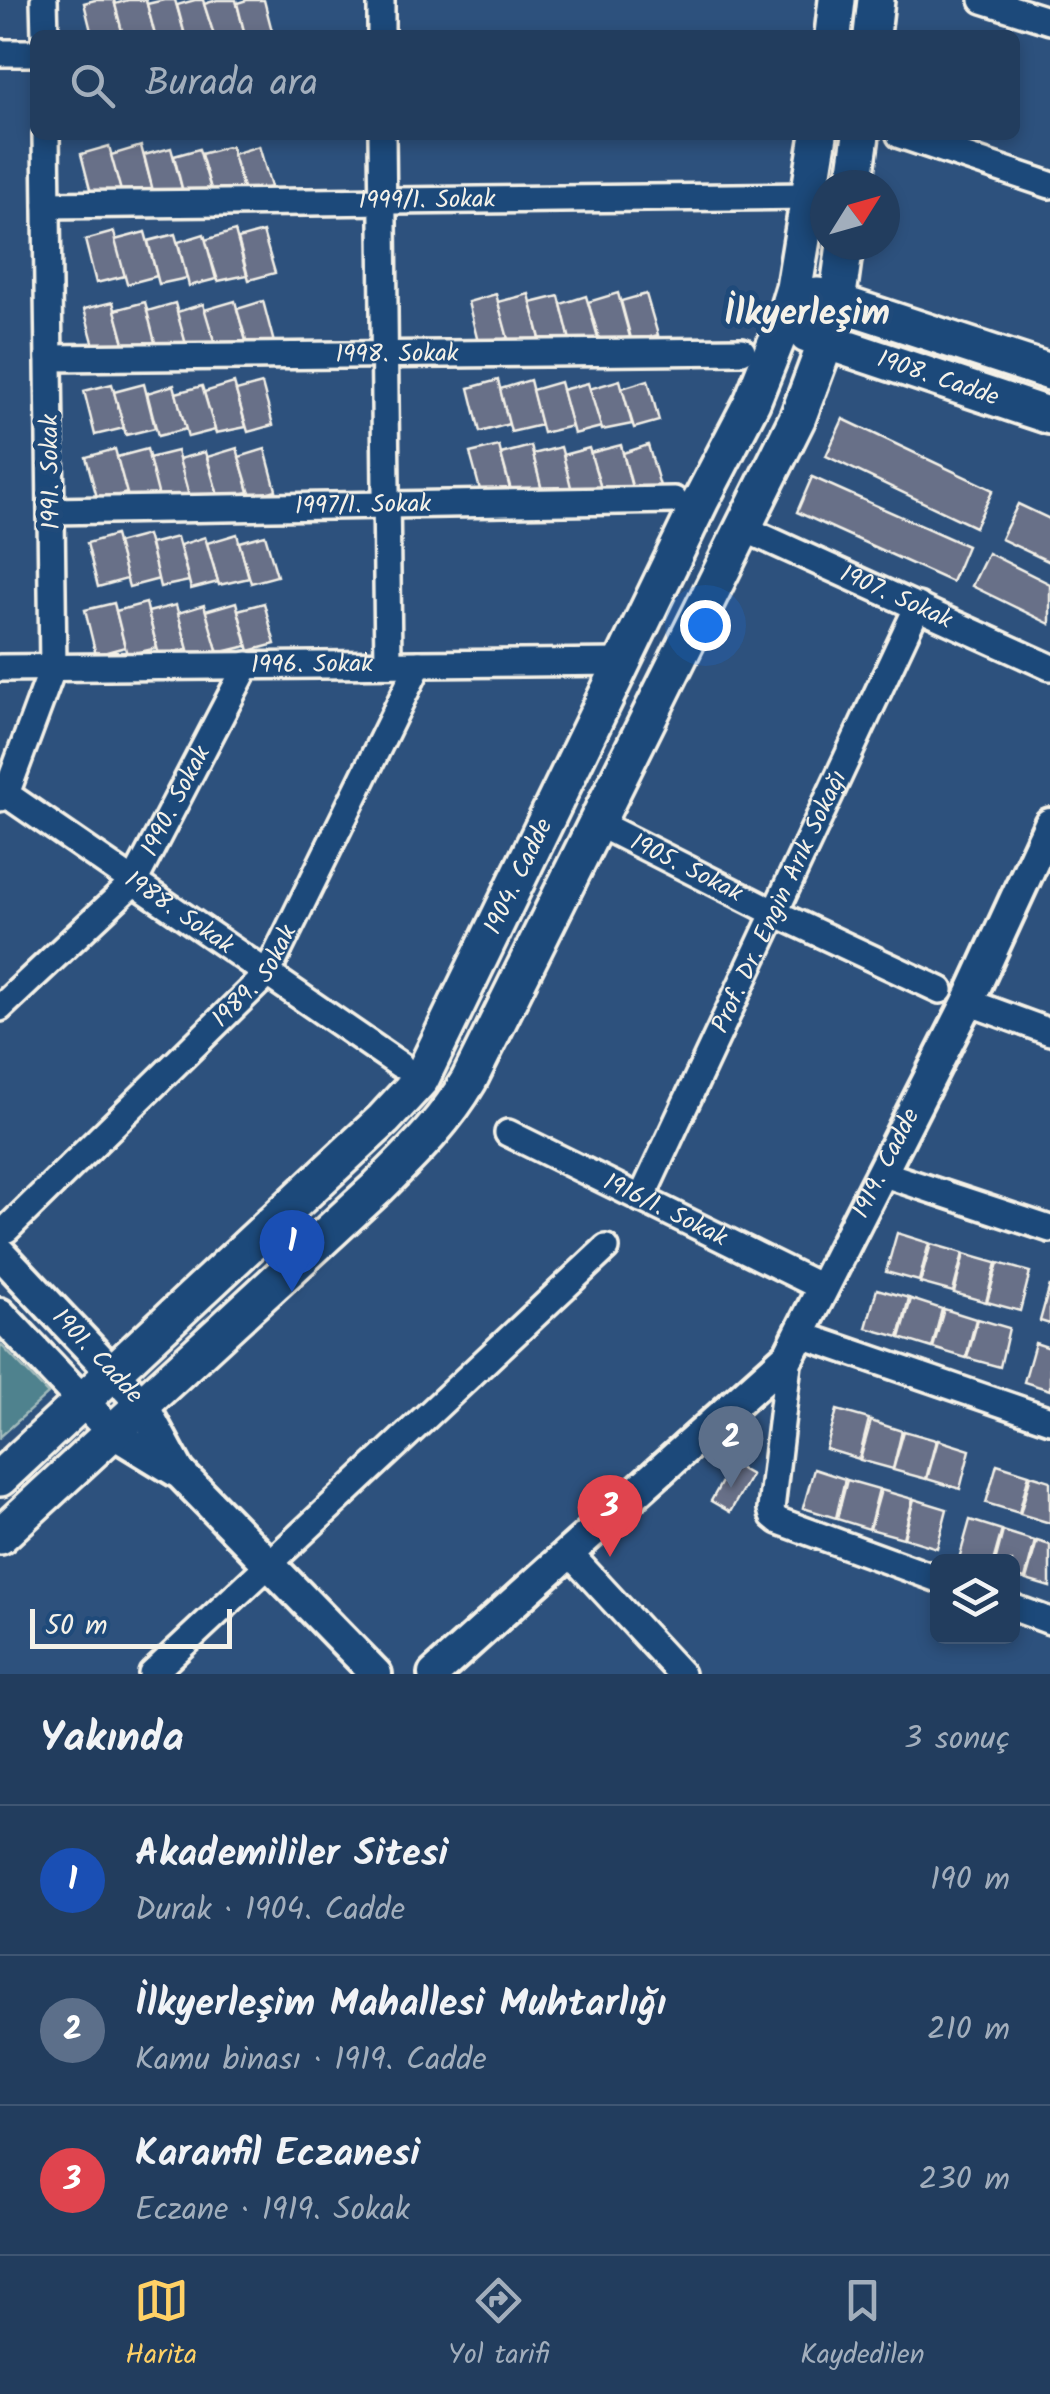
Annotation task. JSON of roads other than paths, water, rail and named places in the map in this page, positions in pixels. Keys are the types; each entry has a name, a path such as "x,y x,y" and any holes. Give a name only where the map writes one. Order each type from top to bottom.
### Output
{"main road":[{"path":"834,30 837,0"},
{"path":"873,30 876,0"},
{"name":"1904. Cadde","path":"0,1478 384,1119 421,1079 752,402 794,288 818,140"},
{"path":"856,170 860,140"},
{"name":"1904. Cadde","path":"0,1536 376,1189 454,1106 798,417 826,342 843,260"},
{"name":"1908. Cadde","path":"794,288 1050,372"},
{"name":"1908. Cadde","path":"782,327 1050,416"}],"street":[{"path":"44,0 45,30"},
{"path":"381,0 381,30"},
{"path":"982,0 1050,22"},
{"path":"0,53 30,52"},
{"name":"1991. Sokak","path":"3,796 53,667 46,140"},
{"path":"382,140 388,664"},
{"path":"915,140 1050,185"},
{"name":"1999/1. Sokak","path":"47,205 809,196"},
{"name":"1998. Sokak","path":"49,358 742,352"},
{"name":"1997/1. Sokak","path":"51,511 674,500"},
{"name":"1907. Sokak","path":"743,528 1050,667"},
{"name":"Prof. Dr. Engin Arık Sokağı","path":"641,1198 918,606"},
{"name":"1996. Sokak","path":"0,668 623,662"},
{"name":"1989. Sokak","path":"4,1241 267,974 418,664"},
{"name":"1990. Sokak","path":"0,1008 134,882 247,665"},
{"name":"1988. Sokak","path":"3,796 400,1065"},
{"name":"1905. Sokak","path":"597,822 775,913 940,990"},
{"name":"1919. Cadde","path":"930,1576 774,1516 771,1509 794,1345 968,1002 1050,824"},
{"path":"968,1002 1050,1032"},
{"name":"1916/1. Sokak","path":"508,1133 822,1288"},
{"path":"881,1172 1050,1229"},
{"name":"1901. Cadde","path":"4,1241 142,1404 181,1474"},
{"path":"152,1674 606,1248"},
{"name":"1901. Cadde","path":"0,1314 112,1432 181,1474 376,1674"},
{"path":"434,1674 794,1345 1050,1420"},
{"path":"569,1553 682,1674"},
{"path":"1020,1610 1050,1621"}],"place":[{"name":"Akademililer Sitesi","path":"292,1292"},
{"name":"İlkyerleşim Mahallesi Muhtarlığı","path":"731,1488"},
{"name":"Karanfil Eczanesi","path":"610,1557"}],"district":[{"name":"İlkyerleşim","path":"807,315"}]}
